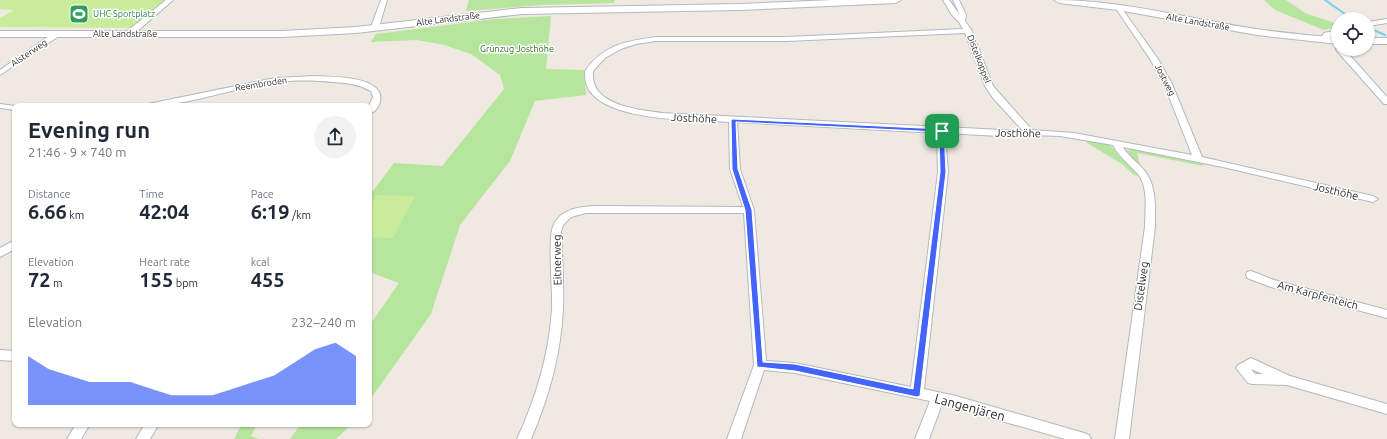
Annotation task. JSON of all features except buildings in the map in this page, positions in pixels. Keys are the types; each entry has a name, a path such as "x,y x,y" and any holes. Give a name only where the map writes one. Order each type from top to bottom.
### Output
{"main road":[{"name":"Alte Landstraße","path":"0,34 282,34 375,28 470,16 538,10 702,8 896,0"},
{"name":"Alte Landstraße","path":"1059,0 1118,7 1243,30 1331,42"},
{"path":"1375,41 1387,41"}],"street":[{"path":"129,34 170,0"},
{"path":"375,28 384,0"},
{"name":"Distelkoppel","path":"946,0 954,14 968,31 990,86 996,96 1030,132"},
{"name":"Distelkoppel","path":"956,0 963,15 962,22"},
{"name":"Jostweg","path":"1118,7 1154,59 1168,84 1198,159"},
{"path":"1375,23 1387,21"},
{"name":"Josthöhe","path":"968,31 787,39 656,39 639,41 616,48 602,56 589,71 590,84 598,96 620,108 662,116 942,131 1017,134 1030,132 1078,136 1198,159 1373,199"},
{"name":"Alsterweg","path":"0,73 58,34"},
{"path":"1331,34 1327,35 1331,40"},
{"path":"1346,56 1387,102"},
{"name":"Reembroden","path":"165,103 275,80 315,78 356,82 370,87 375,91 377,97 375,104 372,108"},
{"path":"0,106 12,108"},
{"path":"733,120 735,169 749,210 760,365 734,439"},
{"path":"917,394 943,172 942,131"},
{"name":"Distelweg","path":"1117,144 1124,157 1142,173 1145,178 1151,204 1150,227 1122,439"},
{"name":"Eitnerweg","path":"524,439 531,424 546,377 555,334 557,300 556,232 558,224 563,217 583,210 601,209 749,210"},
{"path":"0,253 12,246"},
{"name":"Am Karpfenteich","path":"1251,275 1271,283 1387,314"},
{"path":"0,355 12,356"},
{"name":"Langenjären","path":"760,365 795,368 956,401 1084,439"},
{"path":"1287,380 1387,408"},
{"path":"922,439 938,398"},
{"path":"74,439 81,427"},
{"path":"143,439 150,427"}],"green space":[{"name":"UHC Sportplatz","path":"0,0 166,0 136,26 129,28 0,27 0,18 14,10 0,9"},
{"path":"469,0 615,0 614,3 542,5 466,11"},
{"path":"1264,0 1286,0 1305,13 1331,22 1331,28 1324,30 1275,10"},
{"name":"Grünzug Josthöhe","path":"551,16 546,69 584,70 586,95 535,101 510,161 460,225 431,314 372,397 372,322 399,283 372,273 372,192 394,163 442,166 504,89 500,75 471,54 444,45 417,40 371,42 376,34 495,19"},
{"path":"1086,140 1108,144 1119,156 1136,170 1139,176 1134,175 1122,164 1087,143"},
{"path":"1132,149 1203,163 1203,166 1137,153 1140,166 1129,157 1125,151"},
{"path":"377,195 415,196 393,238 372,237 372,203"},
{"path":"240,427 256,427 251,436 259,439 234,439"},
{"path":"299,427 349,427 336,439 290,439"}],"waterway":[{"path":"1325,0 1342,12"},
{"path":"1375,31 1385,35"}],"place":[{"name":"UHC Sportplatz","path":"79,14"}],"route":[{"path":"733,120 942,131 943,172 917,394 795,368 760,365 752,275 749,210 735,169 733,120"}]}
